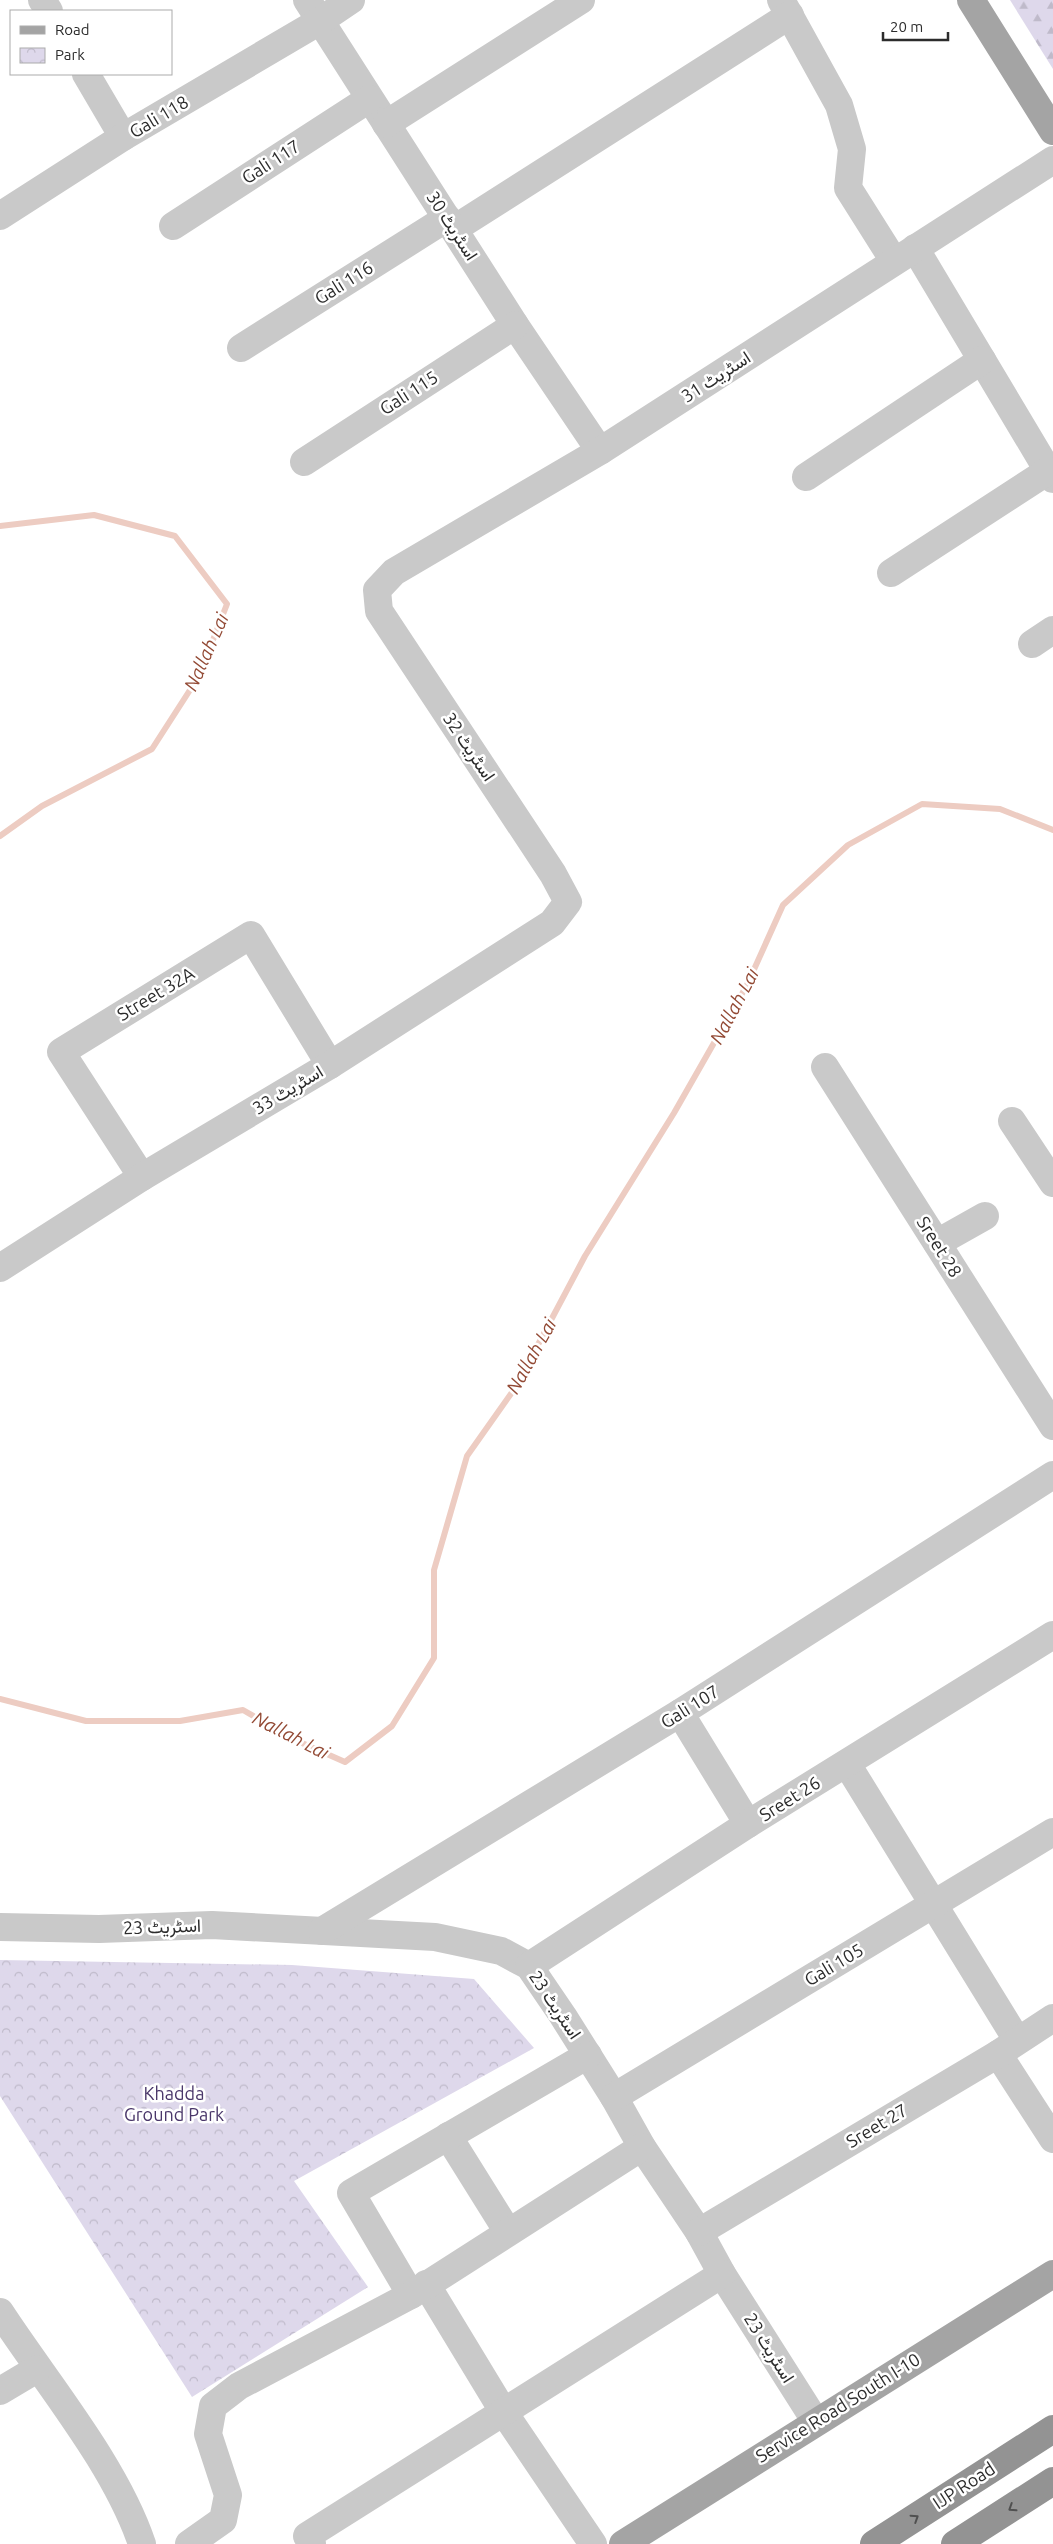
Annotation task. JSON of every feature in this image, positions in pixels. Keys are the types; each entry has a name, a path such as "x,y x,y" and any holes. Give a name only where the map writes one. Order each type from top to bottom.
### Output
{"highway":[{"name":"IJP Road","path":"881,2542 1053,2429"},
{"path":"955,2544 1053,2482"}],"main road":[{"path":"971,0 1053,131"},
{"name":"Service Road South I-10","path":"623,2544 1053,2274"}],"street":[{"name":"Gali 118","path":"0,216 124,138 313,11 351,0"},
{"path":"386,124 580,0"},
{"path":"786,8 839,106 852,149 848,188 905,255 982,360 1050,475 891,573"},
{"name":"Gali 116","path":"241,348 451,224 786,8"},
{"name":"اسٹریٹ 30","path":"313,11 515,325 600,451"},
{"path":"87,75 124,138"},
{"name":"Gali 117","path":"173,226 369,99"},
{"name":"اسٹریٹ 31","path":"377,590 394,572 600,451 1053,160"},
{"name":"Gali 115","path":"304,462 515,325"},
{"path":"806,477 982,360"},
{"name":"اسٹریٹ 32","path":"377,590 379,611 554,874 568,902"},
{"name":"اسٹریٹ 33","path":"0,1268 142,1177 330,1065 552,923 568,902"},
{"name":"Street 32A","path":"142,1177 61,1052 252,935 330,1065"},
{"name":"Sreet 28","path":"825,1067 1053,1426"},
{"path":"1012,1121 1053,1183"},
{"path":"937,1243 985,1216"},
{"name":"Gali 107","path":"322,1931 680,1714 1053,1475"},
{"name":"Sreet 26","path":"528,1966 748,1824 1053,1635"},
{"path":"680,1714 748,1824"},
{"path":"847,1764 935,1904 1053,2139"},
{"name":"Gali 105","path":"614,2097 1053,1832"},
{"name":"اسٹریٹ 23","path":"0,1926 99,1929 212,1925 435,1937 501,1950 528,1966 588,2055 642,2147 699,2232 722,2274 816,2422"},
{"name":"Sreet 27","path":"699,2232 1008,2047 1053,2018"},
{"path":"588,2055 351,2193 593,2544"},
{"path":"448,2136 508,2232"},
{"path":"189,2544 223,2520 228,2494 208,2434 214,2406 239,2386 419,2289 642,2147"},
{"path":"312,2544 307,2536 722,2274"},
{"path":"0,2312 37,2369 72,2416 104,2468 133,2517 142,2544"},
{"path":"0,2391 37,2369"}],"green space":[{"path":"1010,0 1053,0 1053,69"},
{"name":"Khadda Ground Park","path":"0,1960 292,1965 474,1979 534,2048 294,2181 368,2287 192,2397 0,2096"}],"waterway":[{"name":"Nallah Lai","path":"0,526 94,515 175,536 227,604 199,676 152,749 42,806 0,836"},
{"name":"Nallah Lai","path":"0,1699 86,1721 180,1721 243,1710 293,1739 345,1762 392,1726 434,1658 434,1570 467,1456 515,1388 585,1256 674,1113 747,985 783,905 848,845 922,804 1000,809 1053,830"}]}
